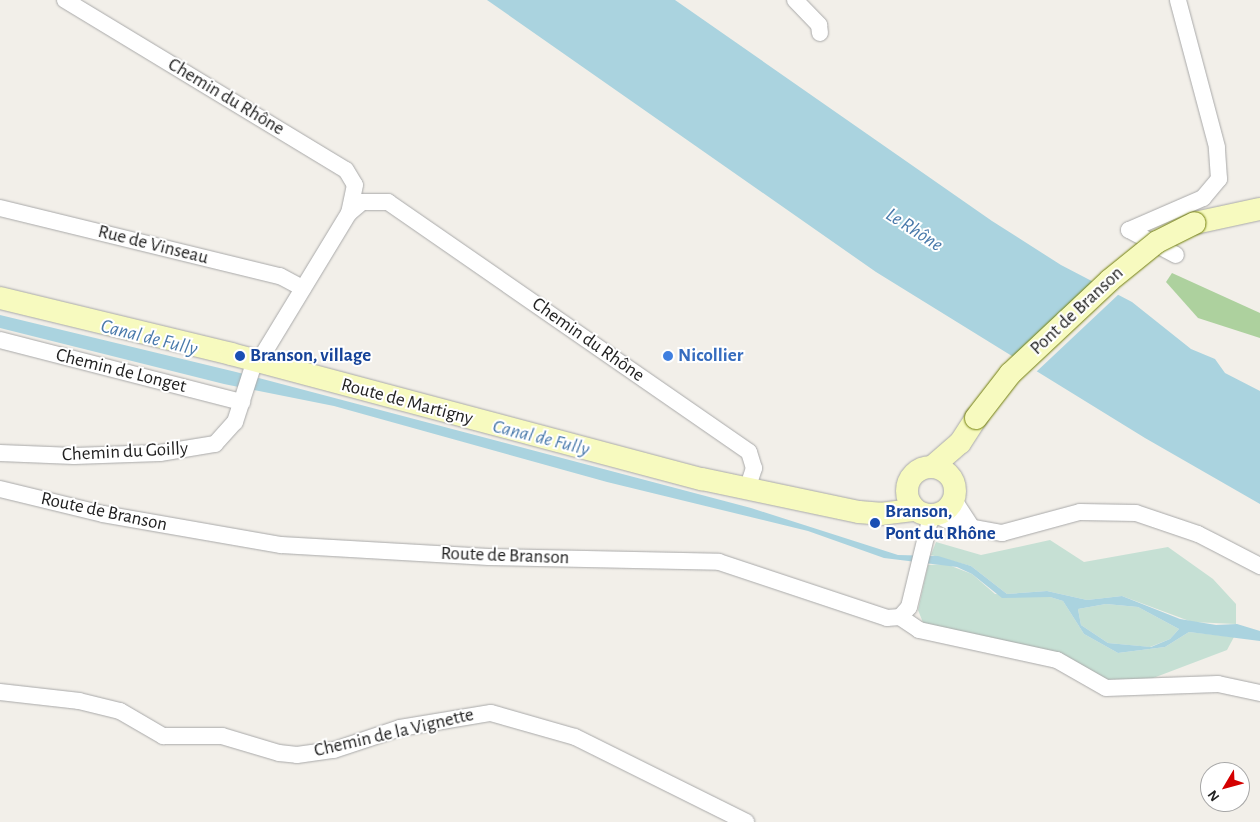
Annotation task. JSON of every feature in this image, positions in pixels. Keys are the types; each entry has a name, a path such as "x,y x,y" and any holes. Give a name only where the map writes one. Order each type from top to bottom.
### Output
{"main road":[{"name":"Pont de Branson","path":"960,443 976,418 1010,374 1115,274 1157,242 1195,223 1260,209"},
{"name":"Route de Martigny","path":"0,298 747,489 874,513 927,519"},
{"path":"874,513 907,485 916,471 932,467 960,443"},
{"path":"907,485 908,498 927,519 947,510 953,490 960,443"},
{"path":"932,467 944,471 953,490"}],"street":[{"name":"Chemin du Rhône","path":"65,0 346,170 356,189 349,213"},
{"path":"795,0 808,14 820,33"},
{"path":"1176,255 1129,230 1203,198 1220,179 1217,147 1178,0"},
{"name":"Chemin du Goilly","path":"0,452 83,456 202,448 224,437 235,422 255,364 349,213 369,200 396,206"},
{"name":"Chemin du Rhône","path":"396,206 749,452 754,468 747,489"},
{"name":"Rue de Vinseau","path":"0,208 280,276 303,288"},
{"name":"Chemin de Longet","path":"0,340 243,398"},
{"name":"Route de Branson","path":"0,489 103,514 281,545 489,558 719,562 874,615 900,617"},
{"path":"953,490 973,529"},
{"path":"1260,566 1198,534 1136,513 1080,512 1002,533 927,519 915,582 908,606 900,617 919,630 1048,657 1106,688 1218,684 1260,692"},
{"name":"Chemin de la Vignette","path":"0,692 79,701 120,711 162,736 222,736 279,754 297,755 334,750 400,728 491,713 575,737 746,822"}],"green space":[{"path":"1172,273 1260,313 1260,338 1198,318 1166,282"},
{"path":"1050,540 1084,562 1168,547 1213,579 1236,604 1236,624 1192,622 1122,596 1087,600 1047,591 1007,594 971,566 931,555 936,542 981,555"},
{"path":"946,564 972,574 995,594 1050,597 1063,601 1084,634 1118,653 1165,647 1189,632 1234,637 1227,650 1140,683 1112,683 1073,660 924,625 918,610 928,565"},
{"path":"1106,604 1138,607 1179,629 1170,639 1150,647 1108,643 1081,625 1078,609"}],"water":[{"name":"Le Rhône","path":"487,0 675,0 992,221 1061,265 1132,302 1191,349 1215,359 1225,373 1260,391 1260,504 1145,438 876,272"},
{"name":"Canal de Fully","path":"0,315 236,372 751,508 898,555 938,556 971,566 1007,594 1047,591 1087,600 1122,596 1180,619 1216,625 1237,624 1260,631 1260,641 1189,632 1165,647 1118,653 1084,634 1063,601 1050,597 1002,598 972,574 957,567 884,558 808,531 607,482 334,406 224,384 0,328","holes":["1106,604 1138,607 1179,629 1170,639 1151,647 1108,643 1081,625 1078,609"]}],"pier":[{"path":"1095,280 1120,293 1035,373 1012,359"}],"place":[{"name":"Branson, village","path":"240,356"},
{"name":"Nicollier","path":"668,356"},
{"name":"Branson, Pont du Rhône","path":"875,523"}]}
